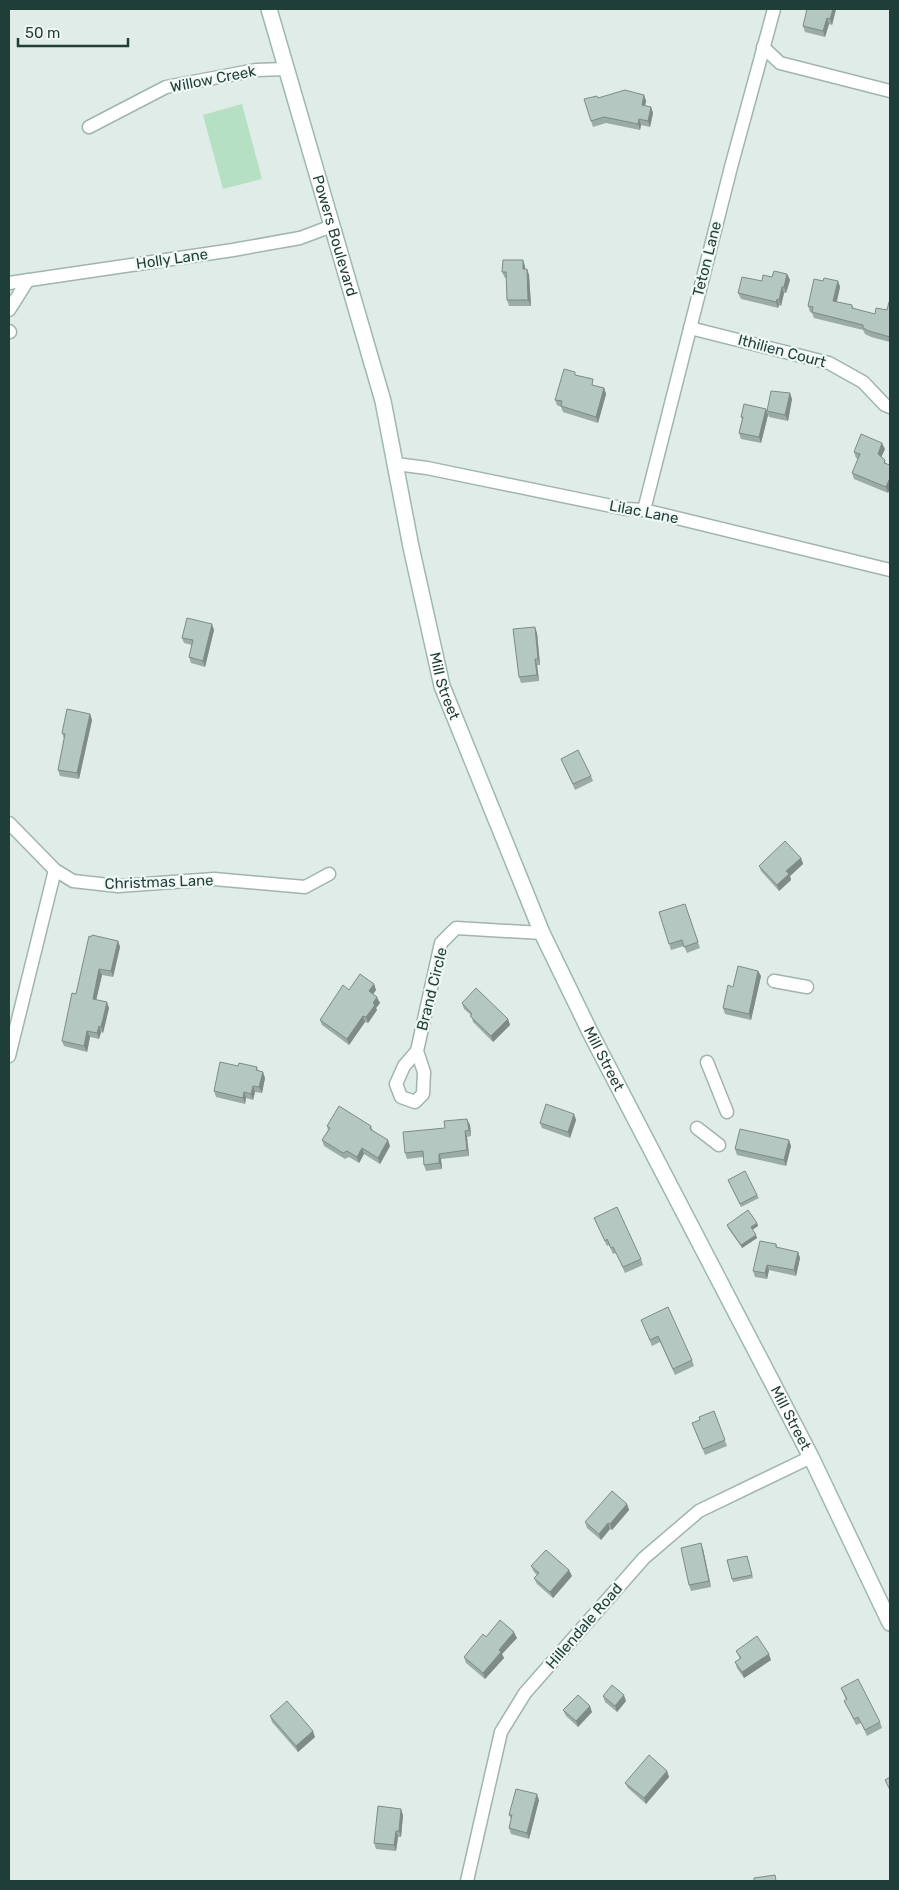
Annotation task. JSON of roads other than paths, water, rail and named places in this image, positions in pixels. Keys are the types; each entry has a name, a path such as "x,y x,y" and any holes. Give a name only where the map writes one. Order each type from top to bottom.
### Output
{"main road":[{"name":"Powers Boulevard","path":"269,9 382,401 396,464"},
{"name":"Mill Street","path":"396,464 410,547 442,686 542,932 591,1034 811,1457 890,1623"}],"street":[{"name":"Teton Lane","path":"644,510 774,9"},
{"path":"763,47 780,62 890,91"},
{"name":"Willow Creek","path":"89,127 166,87 256,70 286,69"},
{"name":"Holly Lane","path":"9,283 252,247 300,238 332,226"},
{"path":"9,310 28,280"},
{"name":"Ithilien Court","path":"690,328 829,363 863,382 890,407"},
{"name":"Lilac Lane","path":"396,464 427,468 626,509 644,510 890,570"},
{"name":"Christmas Lane","path":"9,823 55,870 73,882 118,886 214,879 305,887 329,874"},
{"path":"9,1056 55,870"},
{"name":"Brand Circle","path":"417,1051 441,943 456,928 542,932"},
{"path":"774,981 807,987"},
{"path":"707,1062 727,1112"},
{"path":"697,1128 719,1145"},
{"name":"Hillendale Road","path":"468,1881 501,1732 525,1692 644,1558 699,1511 811,1457"}]}
